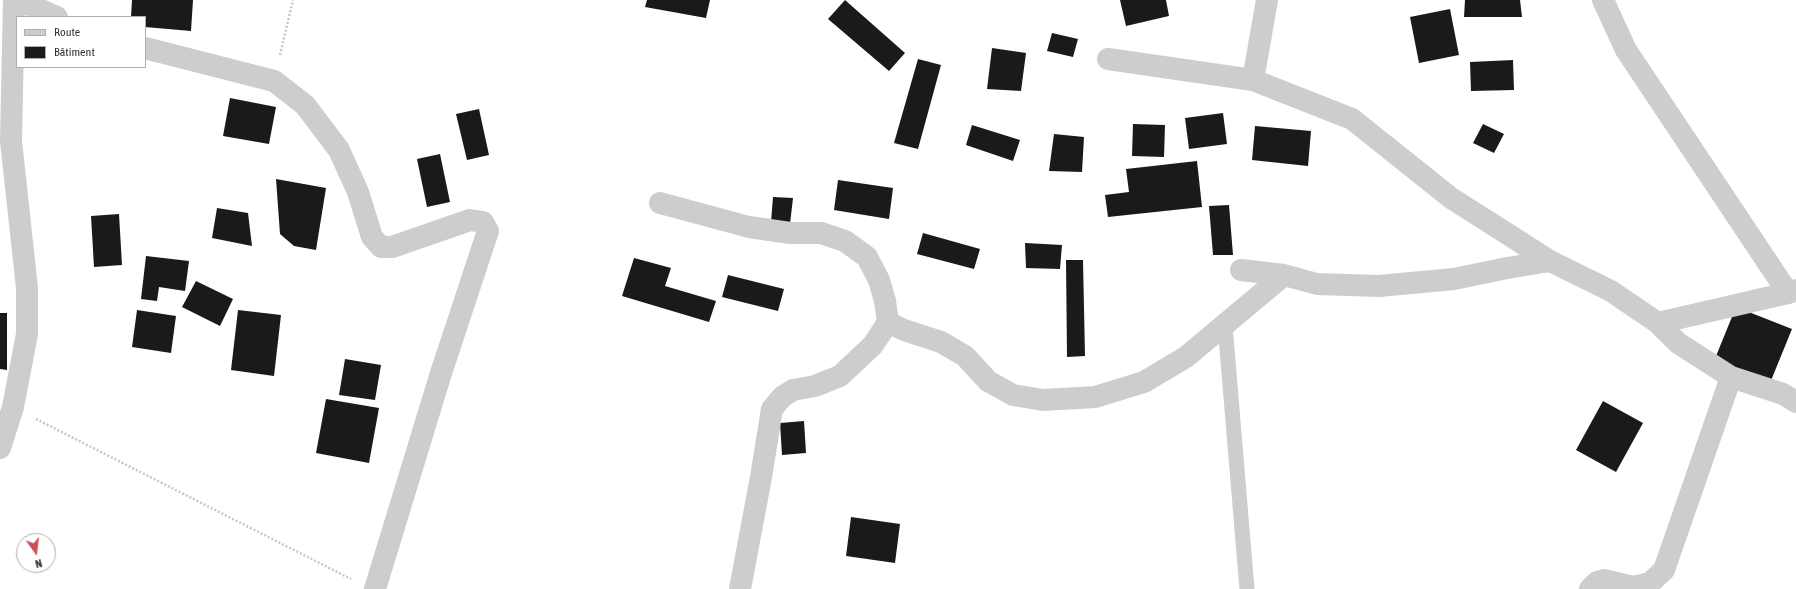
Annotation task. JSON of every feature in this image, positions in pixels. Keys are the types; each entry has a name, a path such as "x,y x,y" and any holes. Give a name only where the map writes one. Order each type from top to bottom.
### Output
{"street":[{"path":"0,448 13,407 27,334 27,288 5,139 14,0"},
{"path":"18,0 55,16"},
{"path":"1253,80 1267,0"},
{"path":"1603,0 1626,50 1792,292 1658,323"},
{"path":"146,48 274,81 305,105 339,150 358,192 372,237 381,247 392,247 470,220 483,222 488,231 441,373 366,585"},
{"path":"1108,59 1253,80 1352,119 1451,198 1550,261 1611,291 1658,323 1678,343 1731,377 1783,394 1796,402"},
{"path":"660,203 749,226 790,233 821,233 846,241 867,257 879,280 885,301 888,322 873,345 840,376 815,386 793,390 782,397 772,409 740,589"},
{"path":"1242,270 1284,275 1317,284 1379,286 1454,279 1550,261"},
{"path":"888,322 904,330 941,342 965,356 988,381 1013,395 1043,400 1095,397 1144,382 1186,357 1284,275"},
{"path":"1590,589 1597,582 1604,580 1633,586 1650,583 1664,570 1731,377"}],"lane":[{"path":"1225,325 1247,589"}],"path":[{"path":"274,81 293,0"},
{"path":"13,407 366,585"}],"building":[{"path":"132,0 193,0 191,31 146,27 146,16 131,16"},
{"path":"647,0 710,0 706,18 645,7"},
{"path":"845,0 905,53 889,71 828,19"},
{"path":"1120,0 1166,0 1169,16 1126,26"},
{"path":"1465,0 1520,0 1522,17 1464,17"},
{"path":"1450,9 1459,55 1419,63 1410,17"},
{"path":"1052,33 1078,39 1073,57 1047,51"},
{"path":"992,48 1026,53 1021,91 987,89"},
{"path":"918,59 941,65 918,149 894,143"},
{"path":"1513,60 1514,90 1471,91 1470,62"},
{"path":"230,98 276,107 269,144 223,136"},
{"path":"479,109 489,155 467,160 456,114"},
{"path":"1223,113 1227,144 1189,149 1185,118"},
{"path":"1133,124 1165,125 1164,157 1132,156"},
{"path":"1483,124 1504,134 1494,153 1473,143"},
{"path":"972,125 1020,140 1013,161 966,145"},
{"path":"1255,126 1311,131 1308,166 1252,160"},
{"path":"1054,134 1084,137 1082,172 1049,171"},
{"path":"440,154 450,202 427,207 417,159"},
{"path":"1197,161 1202,207 1108,217 1105,195 1129,192 1126,169"},
{"path":"276,179 326,188 316,250 294,246 280,234"},
{"path":"838,180 893,188 889,219 834,210"},
{"path":"773,197 793,198 790,224 771,222"},
{"path":"1229,205 1233,255 1213,255 1209,206"},
{"path":"217,208 248,213 252,246 212,238"},
{"path":"119,214 122,265 94,267 91,216"},
{"path":"923,233 980,249 974,269 917,254"},
{"path":"1025,243 1062,245 1060,269 1026,268"},
{"path":"146,256 189,261 185,291 159,287 157,301 141,299"},
{"path":"634,258 671,268 665,286 716,301 709,322 622,296"},
{"path":"1066,260 1083,260 1085,356 1067,357"},
{"path":"728,275 784,289 778,311 722,297"},
{"path":"196,281 233,299 220,326 182,307"},
{"path":"1736,307 1792,329 1770,383 1714,361"},
{"path":"137,310 176,316 171,353 132,347"},
{"path":"238,310 281,315 274,376 231,370"},
{"path":"0,313 7,313 7,370 0,369"},
{"path":"345,359 381,365 375,400 339,395"},
{"path":"326,399 379,408 369,463 316,453"},
{"path":"1603,401 1643,423 1616,472 1576,450"},
{"path":"804,421 806,453 782,455 780,423"},
{"path":"851,517 900,524 895,563 846,556"}]}
